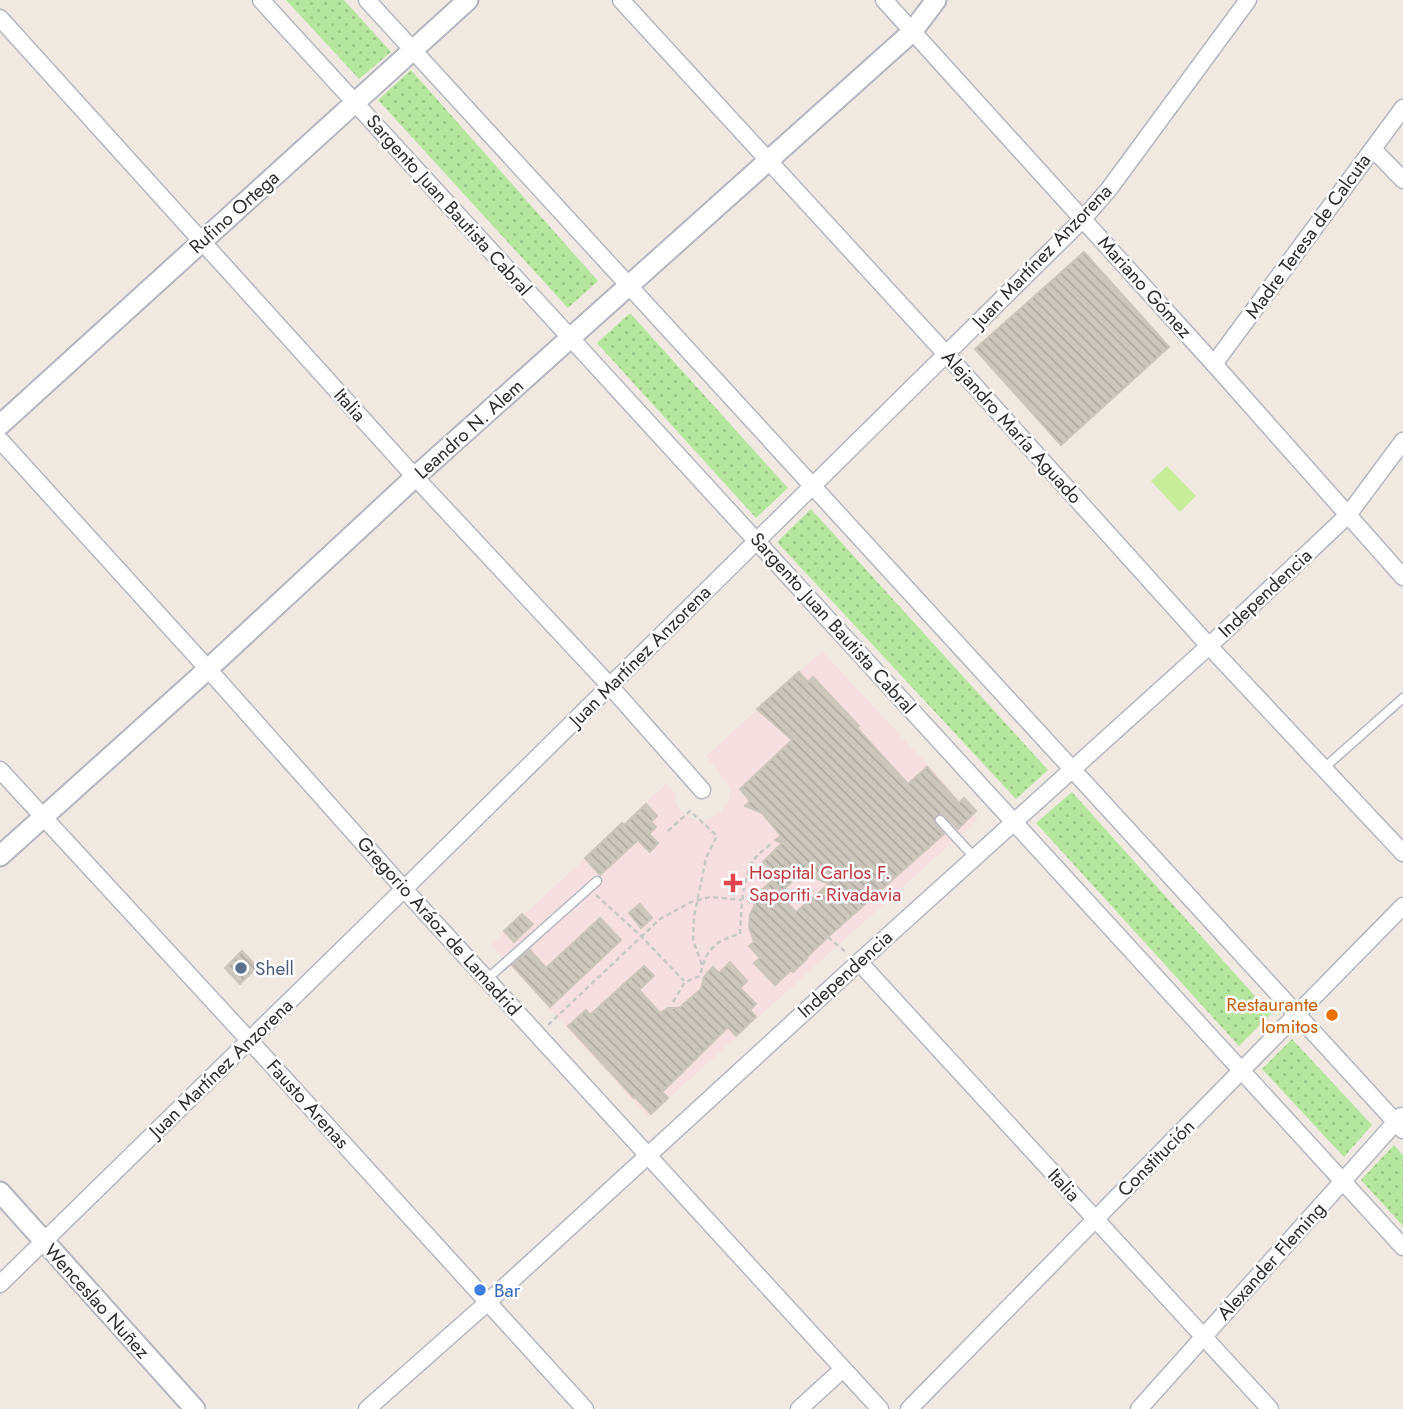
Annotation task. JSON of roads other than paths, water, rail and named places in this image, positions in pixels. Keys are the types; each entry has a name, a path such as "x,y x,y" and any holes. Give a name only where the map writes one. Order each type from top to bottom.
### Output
{"street":[{"name":"Sargento Juan Bautista Cabral","path":"261,0 1403,1247"},
{"path":"367,0 1297,1015 1401,1122"},
{"name":"Rufino Ortega","path":"0,425 468,0"},
{"name":"Alejandro María Aguado","path":"621,0 1209,646 1403,853"},
{"name":"Mariano Gómez","path":"884,0 1403,577"},
{"name":"Leandro N. Alem","path":"0,856 208,669 415,477 912,32 936,0"},
{"name":"Juan Martínez Anzorena","path":"0,1284 1083,219 1109,189 1248,0"},
{"name":"Italia","path":"0,18 702,790"},
{"name":"Madre Teresa de Calcuta","path":"1214,364 1403,108"},
{"path":"1373,149 1403,180"},
{"name":"Gregorio Aráoz de Lamadrid","path":"0,440 404,889 880,1409"},
{"name":"Independencia","path":"367,1409 1209,646 1348,515 1403,441"},
{"name":"Fausto Arenas","path":"0,770 585,1409"},
{"name":"Constitución","path":"909,1409 1403,906"},
{"name":"Italia","path":"859,962 1270,1409"},
{"name":"Alexander Fleming","path":"1139,1409 1343,1182 1401,1122"},
{"name":"Wenceslao Nuñez","path":"0,1192 195,1409"},
{"path":"799,1409 843,1369"}],"lane":[{"path":"1324,768 1403,698"},
{"path":"940,820 974,857"},
{"path":"487,979 597,881"}],"place":[{"name":"Hospital Carlos F. Saporiti - Rivadavia","path":"733,883"},
{"name":"Shell","path":"241,968"},
{"name":"Restaurante lomitos","path":"1332,1015"},
{"name":"Bar","path":"480,1290"}]}
